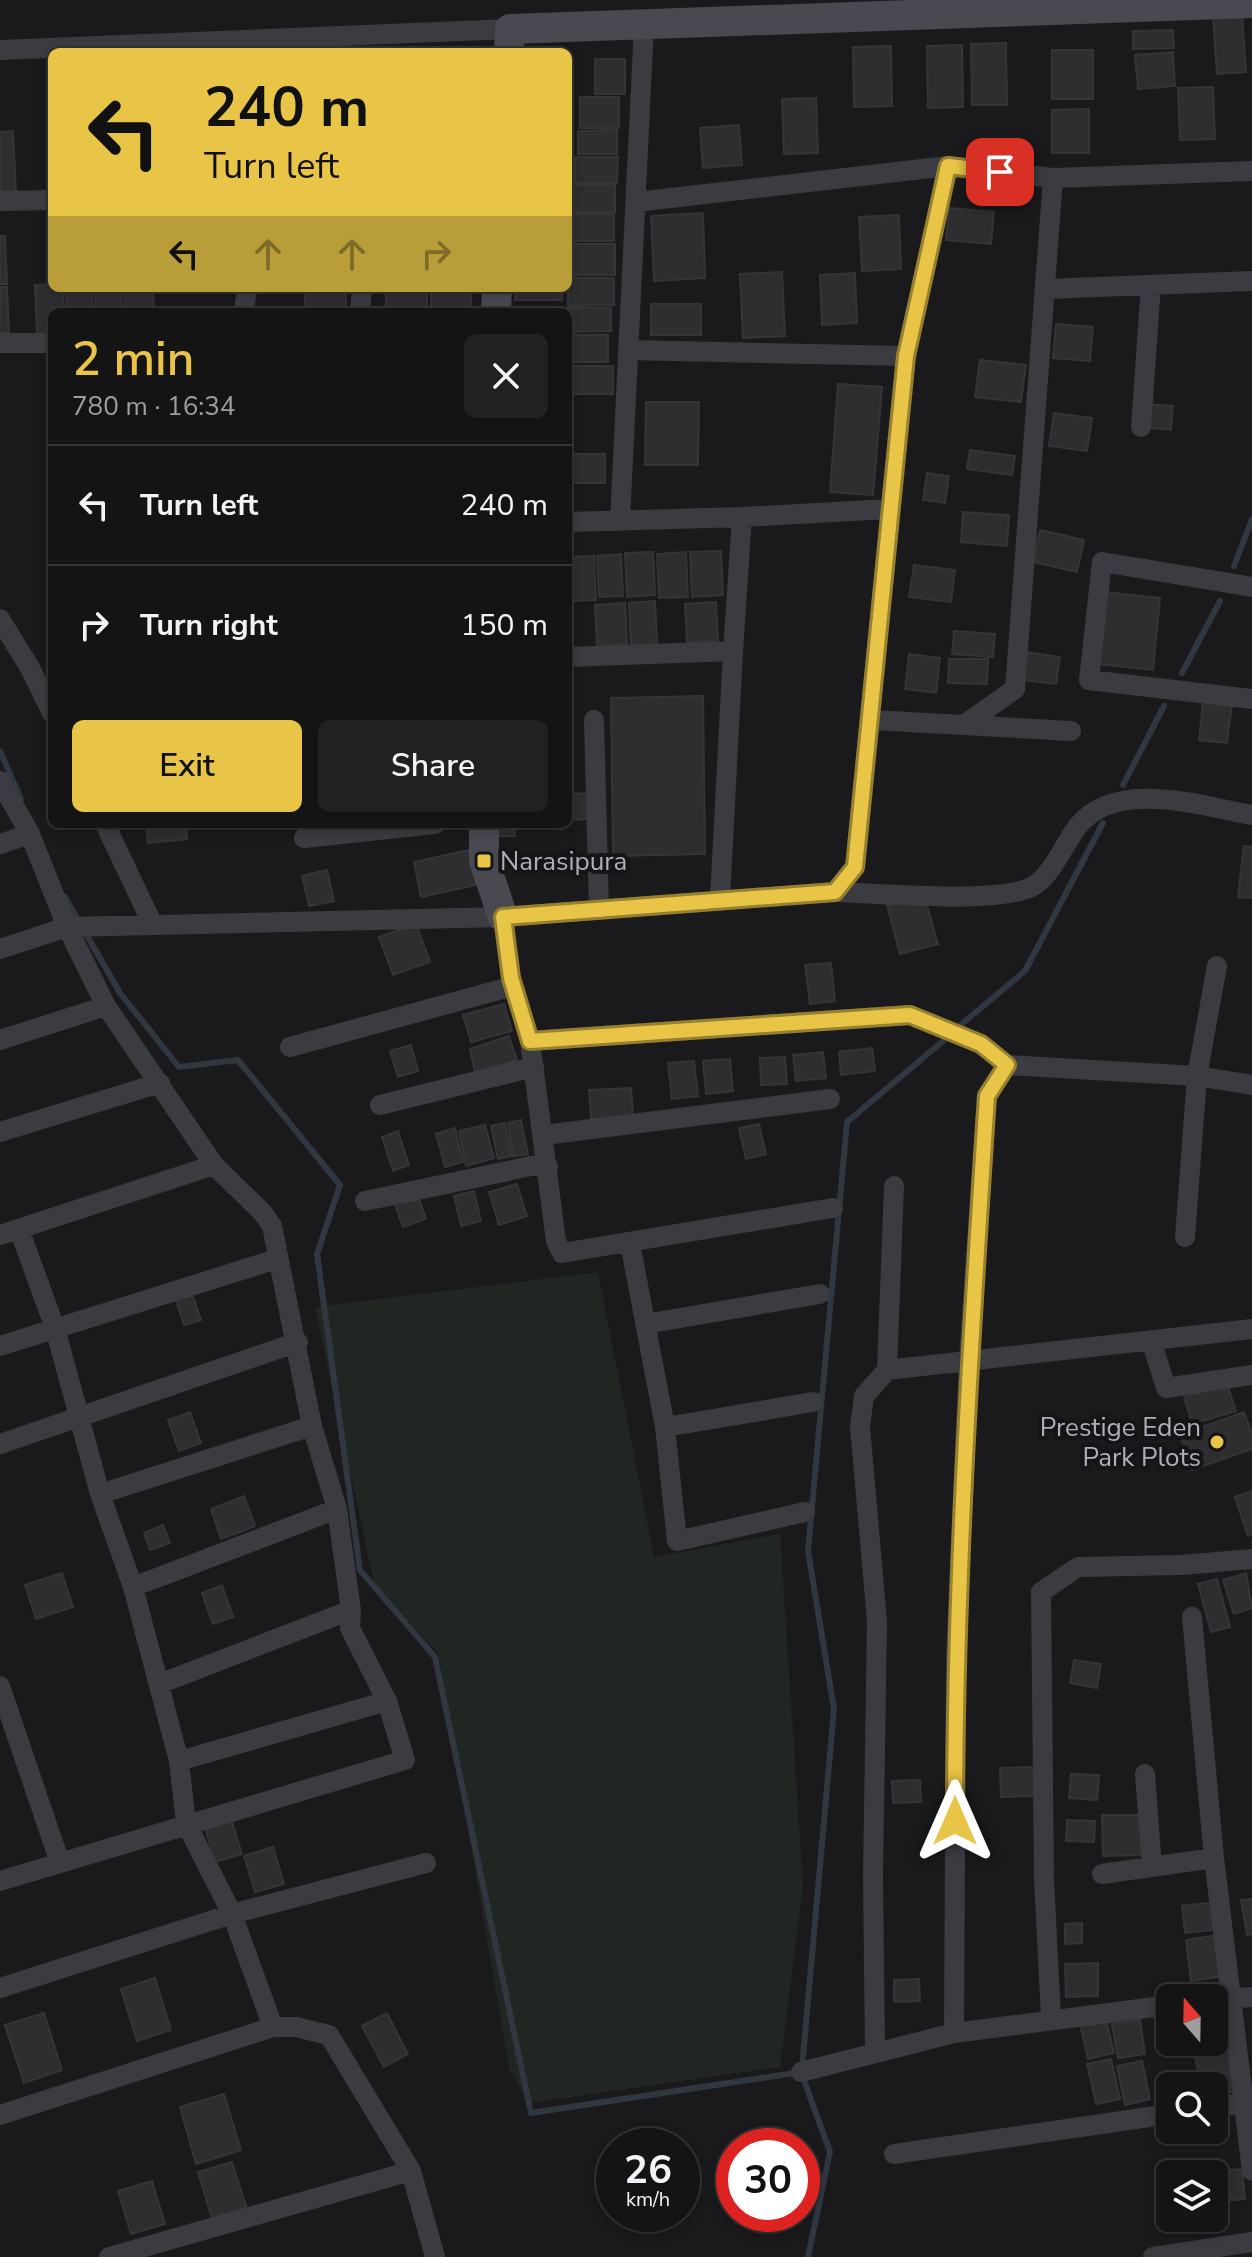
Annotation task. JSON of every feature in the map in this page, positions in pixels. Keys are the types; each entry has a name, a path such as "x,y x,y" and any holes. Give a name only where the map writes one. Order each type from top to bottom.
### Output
{"street":[{"path":"146,48 510,41 644,25 1119,3 1252,3"},
{"path":"620,521 644,25"},
{"path":"0,50 48,49"},
{"path":"636,202 948,166 1053,178 1252,171"},
{"path":"835,892 855,867 906,356 948,166"},
{"path":"964,725 1015,689 1053,178"},
{"path":"0,201 48,200"},
{"path":"1046,289 1252,281"},
{"path":"1141,427 1151,285"},
{"path":"0,343 48,343"},
{"path":"628,350 906,356"},
{"path":"572,522 889,509"},
{"path":"720,899 742,517"},
{"path":"1252,587 1102,562 1089,680 1252,699"},
{"path":"0,619 48,705"},
{"path":"572,657 733,651"},
{"path":"30,668 48,666"},
{"path":"594,720 599,909"},
{"path":"871,720 1071,731"},
{"path":"0,781 30,834 106,1006 214,1165 263,1213 275,1235 277,1259 298,1342 312,1426 337,1509 351,1610 350,1628 387,1701 405,1760 0,1881"},
{"path":"0,949 69,927 503,917 835,892 1008,895 1036,885 1080,824 1101,806 1124,801 1177,803 1252,815"},
{"path":"107,828 148,925"},
{"path":"304,838 398,828"},
{"path":"484,828 484,861 503,917 513,986 530,1041 556,1241 562,1253 833,1208"},
{"path":"0,844 30,834"},
{"path":"1185,1237 1197,1076 1217,966"},
{"path":"290,1047 513,986"},
{"path":"0,1040 106,1006"},
{"path":"530,1041 910,1015 981,1044 1007,1065 1197,1076 1252,1085"},
{"path":"954,2033 956,1657 969,1359 987,1096 1007,1065"},
{"path":"380,1105 534,1067"},
{"path":"0,1132 160,1083"},
{"path":"544,1135 830,1099"},
{"path":"214,1165 10,1232 55,1328 100,1494 133,1587 179,1761 186,1823 232,1914 273,2027"},
{"path":"365,1201 531,1166 548,1166"},
{"path":"875,2053 873,1874 877,1621 860,1427 864,1396 887,1370 894,1186"},
{"path":"630,1243 665,1427 677,1541 805,1512"},
{"path":"0,1346 277,1259"},
{"path":"645,1324 820,1294"},
{"path":"887,1370 1252,1329"},
{"path":"1151,1340 1166,1388 1252,1375"},
{"path":"0,1444 298,1342"},
{"path":"665,1427 813,1402"},
{"path":"100,1494 312,1426"},
{"path":"133,1587 337,1509"},
{"path":"1051,2018 1044,1879 1041,1592 1078,1567 1181,1565 1252,1559"},
{"path":"159,1684 351,1610"},
{"path":"1192,1617 1214,1858 1221,1984"},
{"path":"0,1686 60,1863"},
{"path":"179,1761 387,1701"},
{"path":"1145,1774 1152,1867"},
{"path":"1102,1874 1214,1858"},
{"path":"0,1988 232,1914 426,1863"},
{"path":"1228,1999 1252,1997"},
{"path":"801,2072 954,2033 1156,2007"},
{"path":"1228,2023 1248,2102 1252,2171"},
{"path":"0,2115 273,2027 296,2027 329,2035 411,2171 435,2257"},
{"path":"1228,2105 1248,2102"},
{"path":"894,2154 1156,2116"},
{"path":"109,2257 411,2171"},
{"path":"1160,2257 1252,2242"}],"shaded area":[{"path":"598,1272 654,1557 780,1534 803,1887 780,2067 528,2103 509,2068 438,1653 374,1583 315,1307"}],"building":[{"path":"1242,15 1246,72 1217,74 1213,17"},
{"path":"1173,30 1174,48 1133,49 1133,31"},
{"path":"1006,43 1007,105 972,105 971,44"},
{"path":"962,45 963,107 928,108 927,46"},
{"path":"891,46 892,106 854,107 853,47"},
{"path":"1052,50 1093,50 1093,99 1052,99"},
{"path":"1173,52 1175,86 1138,89 1135,55"},
{"path":"595,59 625,59 625,94 595,94"},
{"path":"1213,87 1215,139 1180,140 1178,88"},
{"path":"580,97 619,97 619,128 580,128"},
{"path":"816,98 818,153 784,154 782,99"},
{"path":"1089,109 1089,153 1052,153 1052,110"},
{"path":"739,125 742,165 703,168 700,128"},
{"path":"617,130 617,154 578,154 578,131"},
{"path":"13,131 16,192 0,193 0,132"},
{"path":"575,157 618,157 617,183 575,183"},
{"path":"572,185 615,185 615,212 572,212"},
{"path":"949,208 994,212 991,244 946,240"},
{"path":"703,213 705,278 654,281 651,216"},
{"path":"572,214 614,214 614,241 572,241"},
{"path":"899,215 901,269 862,271 859,217"},
{"path":"0,236 5,236 7,284 0,284"},
{"path":"572,244 615,244 615,275 572,275"},
{"path":"782,272 785,336 743,338 740,274"},
{"path":"855,273 857,323 822,325 820,275"},
{"path":"572,278 614,278 614,305 568,306"},
{"path":"48,284 48,292 63,292 64,308 48,308 48,334 37,335 35,285"},
{"path":"0,287 7,287 9,333 0,333"},
{"path":"66,292 92,292 93,308 67,308"},
{"path":"95,292 121,292 122,308 96,308"},
{"path":"124,292 153,292 154,308 125,308"},
{"path":"305,292 346,292 346,308 305,308"},
{"path":"386,292 427,292 427,308 386,308"},
{"path":"431,292 471,292 471,308 431,308"},
{"path":"515,292 562,292 562,300 515,300"},
{"path":"651,304 701,304 701,335 651,335"},
{"path":"572,308 611,308 611,331 572,332"},
{"path":"1056,324 1093,327 1090,361 1053,358"},
{"path":"572,335 608,335 608,362 572,362"},
{"path":"980,360 1026,365 1021,402 975,397"},
{"path":"572,366 613,366 613,394 572,394"},
{"path":"838,384 882,387 873,495 830,492"},
{"path":"646,402 699,402 698,465 645,465"},
{"path":"1143,404 1173,406 1171,430 1141,427"},
{"path":"1054,413 1092,418 1087,451 1049,446"},
{"path":"970,450 1015,456 1012,475 967,469"},
{"path":"572,454 605,454 605,483 572,483"},
{"path":"927,473 949,476 945,503 923,500"},
{"path":"963,512 1009,515 1007,546 961,542"},
{"path":"1040,530 1084,540 1077,572 1033,562"},
{"path":"721,551 723,595 692,597 690,552"},
{"path":"653,552 655,595 627,597 625,553"},
{"path":"686,552 688,597 659,598 657,554"},
{"path":"621,554 623,596 599,597 597,556"},
{"path":"594,556 596,600 572,601 572,557"},
{"path":"914,565 955,570 951,602 909,597"},
{"path":"1105,592 1160,598 1153,670 1097,664"},
{"path":"655,601 657,645 631,646 629,603"},
{"path":"716,602 718,641 687,642 685,604"},
{"path":"625,603 627,644 597,646 595,605"},
{"path":"954,631 995,634 993,657 952,654"},
{"path":"1026,652 1060,657 1056,684 1022,680"},
{"path":"909,654 940,658 936,693 905,689"},
{"path":"949,659 988,659 987,684 948,683"},
{"path":"703,696 705,854 613,856 611,698"},
{"path":"1203,702 1232,705 1227,743 1199,740"},
{"path":"589,793 590,819 572,820 572,794"},
{"path":"146,828 186,828 187,839 148,843"},
{"path":"493,828 515,828 515,836 493,836"},
{"path":"1244,846 1252,847 1252,898 1238,897"},
{"path":"469,850 476,885 421,897 414,862"},
{"path":"327,870 334,901 309,906 302,876"},
{"path":"924,895 938,944 900,954 887,905"},
{"path":"416,924 430,962 393,975 379,937"},
{"path":"831,963 835,1001 810,1004 805,965"},
{"path":"504,1004 512,1031 471,1042 463,1015"},
{"path":"509,1036 517,1060 475,1073 470,1049"},
{"path":"411,1045 418,1071 398,1077 390,1051"},
{"path":"872,1048 875,1071 841,1075 839,1052"},
{"path":"823,1052 826,1078 796,1081 793,1055"},
{"path":"785,1057 787,1084 761,1085 760,1058"},
{"path":"730,1059 733,1091 706,1094 703,1061"},
{"path":"694,1061 698,1096 672,1099 668,1063"},
{"path":"631,1088 633,1117 591,1119 589,1090"},
{"path":"521,1120 528,1154 514,1156 508,1123"},
{"path":"505,1123 512,1156 498,1159 491,1126"},
{"path":"759,1124 766,1154 746,1159 739,1128"},
{"path":"485,1125 494,1158 466,1166 459,1131"},
{"path":"455,1128 463,1162 445,1167 436,1134"},
{"path":"398,1131 409,1165 393,1171 382,1137"},
{"path":"517,1184 527,1216 499,1225 489,1192"},
{"path":"474,1191 481,1221 461,1226 454,1196"},
{"path":"418,1196 426,1219 403,1227 395,1204"},
{"path":"191,1291 201,1320 184,1325 175,1297"},
{"path":"1227,1384 1236,1411 1192,1424 1184,1397"},
{"path":"190,1412 201,1443 179,1451 168,1420"},
{"name":"Prestige Eden Park Plots","path":"1244,1412 1252,1434 1252,1449 1192,1470 1180,1435"},
{"path":"1252,1491 1252,1534 1248,1536 1235,1497"},
{"path":"244,1496 255,1526 221,1539 211,1509"},
{"path":"163,1525 170,1543 150,1550 144,1533"},
{"path":"62,1573 73,1607 36,1619 25,1585"},
{"path":"1246,1573 1252,1608 1234,1614 1223,1580"},
{"path":"1217,1579 1230,1627 1211,1632 1198,1584"},
{"path":"222,1585 233,1617 213,1624 202,1593"},
{"path":"1074,1660 1101,1664 1097,1688 1070,1683"},
{"path":"1036,1767 1036,1796 1001,1797 1000,1768"},
{"path":"1071,1774 1099,1775 1097,1800 1069,1798"},
{"path":"920,1780 921,1802 893,1803 892,1781"},
{"path":"1102,1815 1140,1815 1141,1855 1103,1856"},
{"path":"231,1819 242,1854 215,1862 205,1827"},
{"path":"1067,1820 1095,1821 1094,1842 1066,1841"},
{"path":"273,1847 284,1884 255,1892 244,1856"},
{"path":"1252,1899 1252,1934 1247,1935 1241,1900"},
{"path":"1218,1902 1221,1929 1185,1933 1182,1906"},
{"path":"1082,1923 1082,1943 1065,1944 1065,1924"},
{"path":"1219,1935 1224,1976 1191,1981 1186,1940"},
{"path":"1098,1963 1098,1996 1066,1997 1065,1964"},
{"path":"155,1978 171,2030 137,2041 121,1989"},
{"path":"919,1979 920,2001 894,2002 894,1980"},
{"path":"44,2013 62,2070 24,2083 5,2025"},
{"path":"387,2013 408,2054 384,2067 362,2026"},
{"path":"1106,2019 1114,2053 1088,2059 1080,2024"},
{"path":"1140,2020 1145,2054 1118,2058 1112,2024"},
{"path":"1228,2051 1237,2091 1228,2093 1228,2072 1198,2072 1195,2057 1228,2056"},
{"path":"1111,2059 1120,2099 1096,2104 1087,2064"},
{"path":"1142,2061 1150,2099 1125,2105 1117,2066"},
{"path":"224,2094 241,2150 196,2164 180,2107"},
{"path":"232,2162 248,2212 213,2222 198,2172"},
{"path":"1242,2169 1245,2199 1228,2200 1228,2170"},
{"path":"152,2181 165,2224 131,2234 118,2191"}],"waterway":[{"path":"1234,566 1252,519"},
{"path":"1182,673 1220,601"},
{"path":"1123,785 1164,706"},
{"path":"0,751 21,799"},
{"path":"957,1028 1025,971 1103,823"},
{"path":"65,897 79,922"},
{"path":"85,932 120,993 179,1067 238,1060 340,1185 317,1254 360,1570 435,1657 531,2113 801,2072 830,2152 808,2257"},
{"path":"802,2068 834,1709 808,1551 847,1122 949,1036"}],"place":[{"name":"Narasipura","path":"484,861"},
{"name":"Prestige Eden Park Plots","path":"1217,1442"}],"route":[{"path":"955,1821 958,1597 969,1359 987,1096 1007,1065 981,1044 910,1015 530,1041 511,978 503,917 835,892 855,867 906,356 948,166 1000,172"}]}
